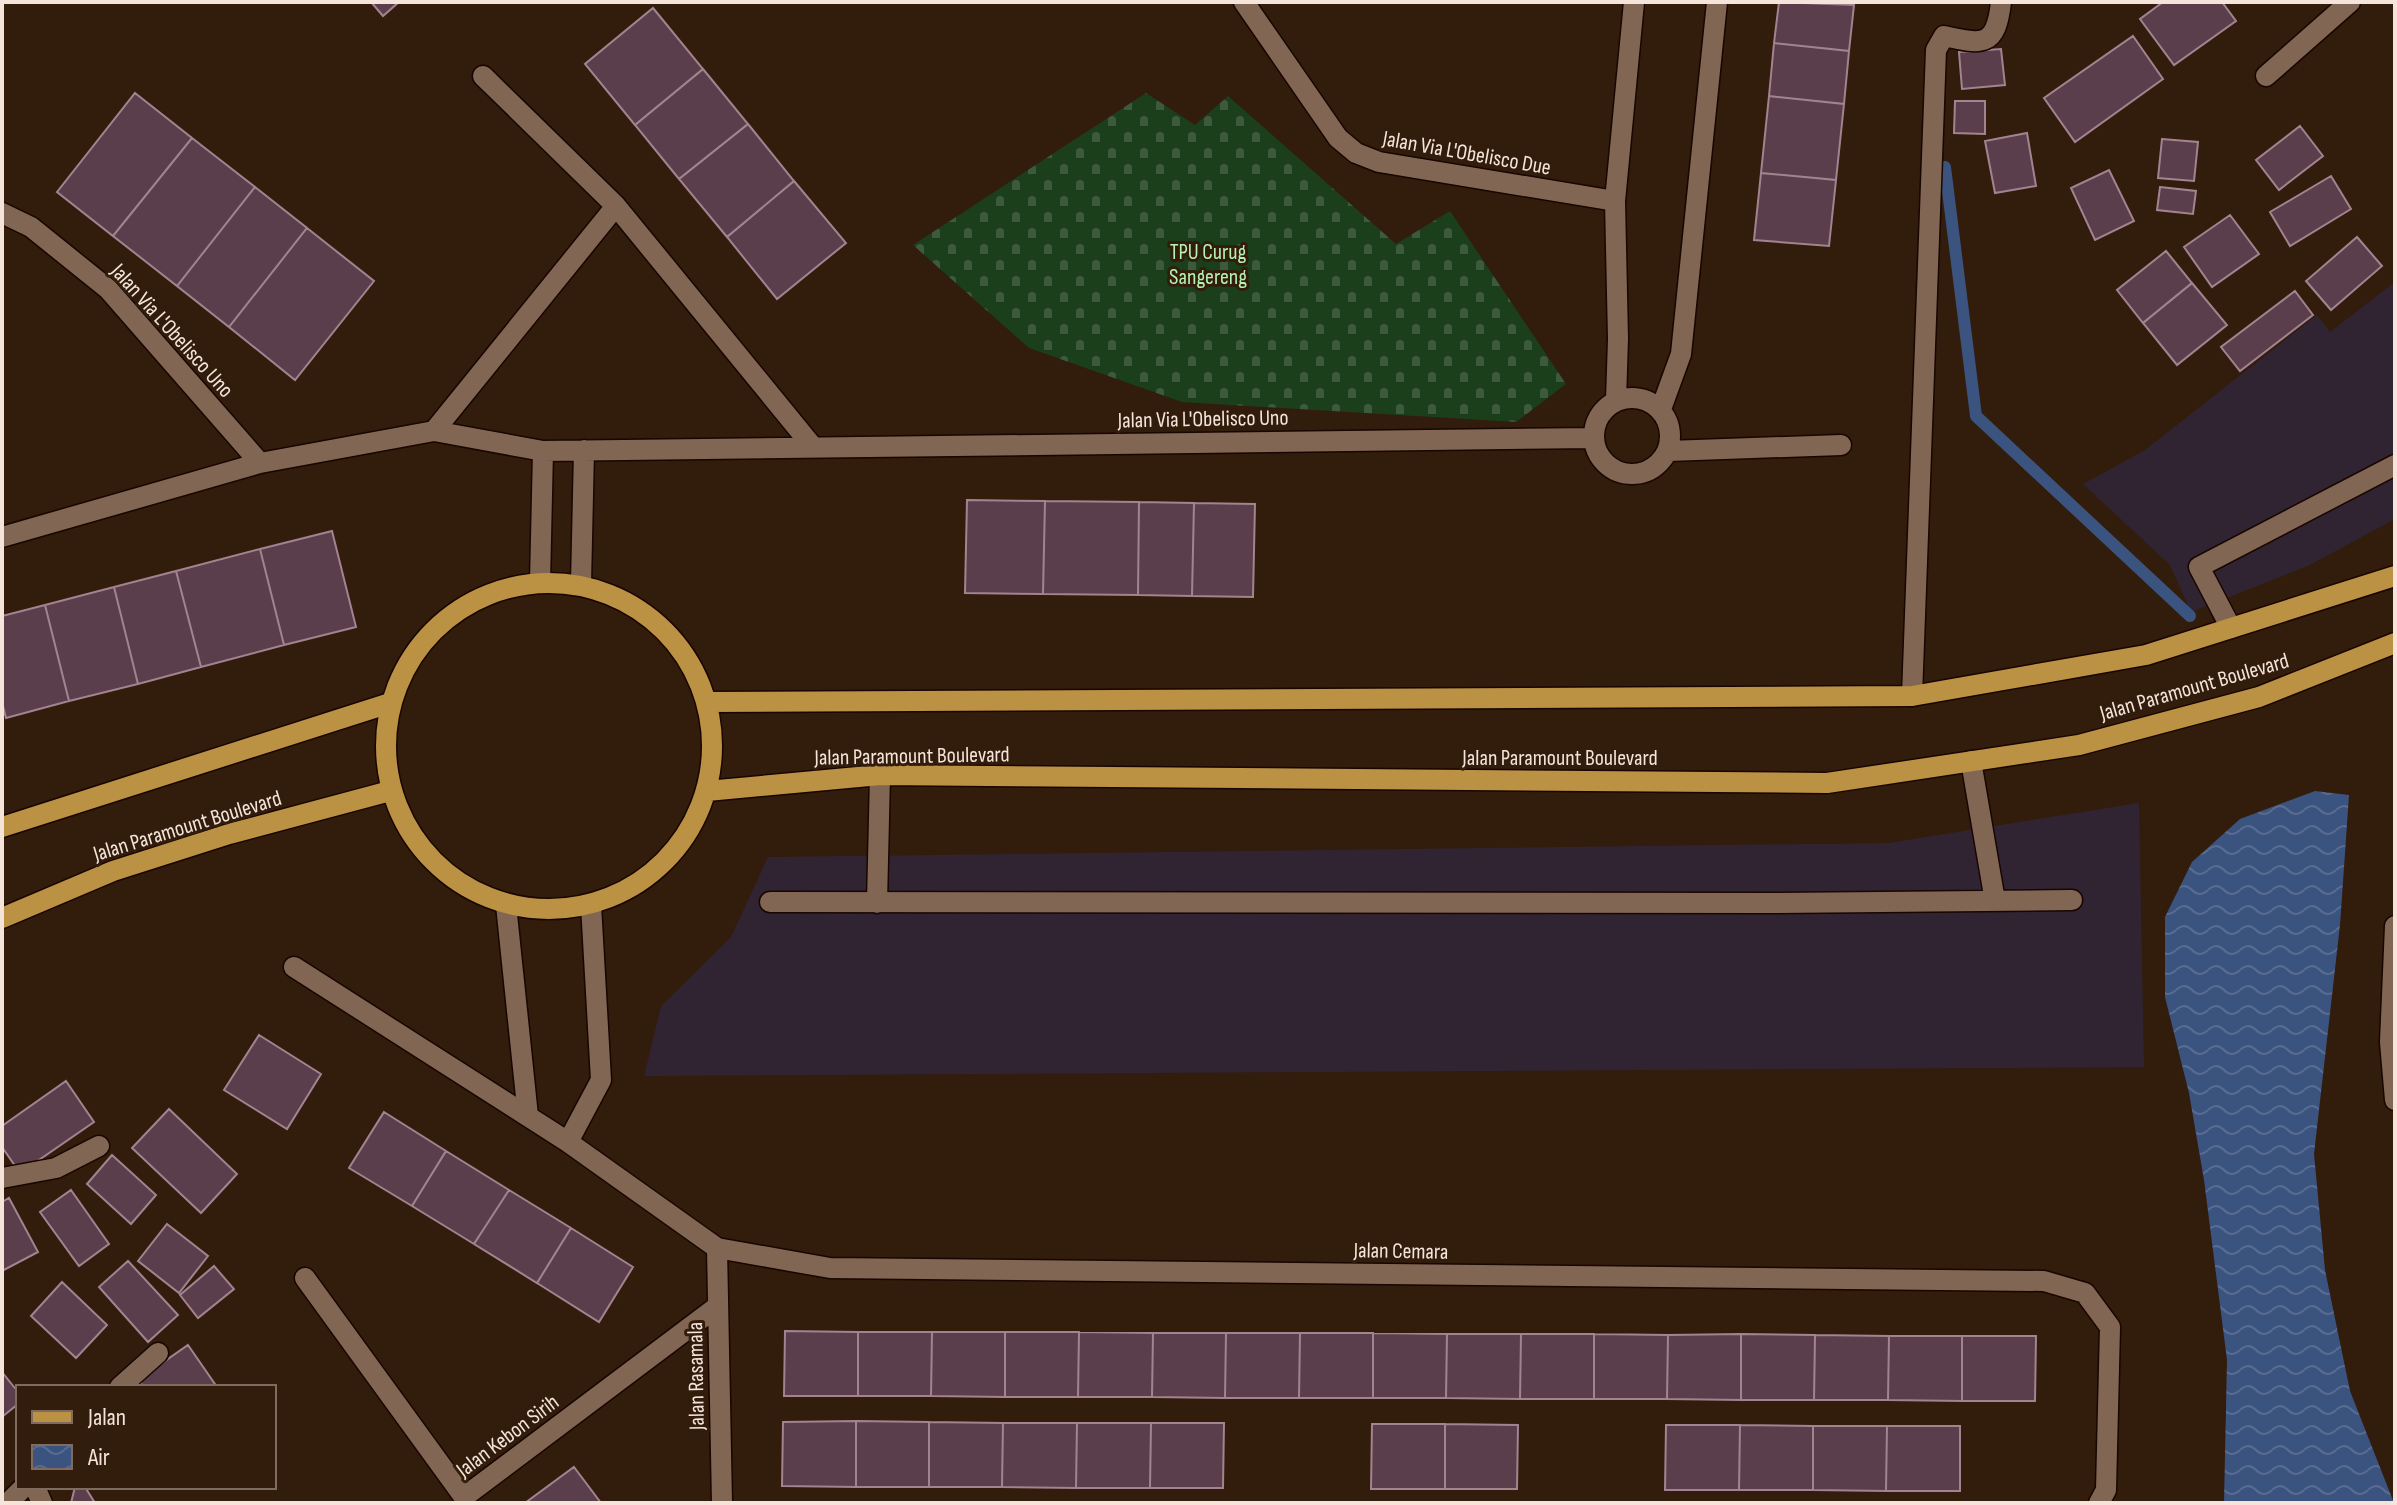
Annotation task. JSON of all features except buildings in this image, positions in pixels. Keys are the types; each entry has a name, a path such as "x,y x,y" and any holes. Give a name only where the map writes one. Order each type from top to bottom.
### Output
{"main road":[{"name":"Jalan Paramount Boulevard","path":"708,702 1912,696 2146,655 2395,576"},
{"path":"540,582 581,584 624,599 662,625 690,661 708,702 714,746 707,791 683,841 642,881 591,905 548,910 506,905 455,882 415,842 390,791 384,747 390,703 412,657 445,619 490,593 540,582"},
{"name":"Jalan Paramount Boulevard","path":"707,791 880,775 1827,783 2079,745 2259,697 2395,643"},
{"path":"2,827 390,703"},
{"name":"Jalan Paramount Boulevard","path":"2,918 113,871 229,834 390,791"}],"street":[{"name":"Jalan Via L'Obelisco Due","path":"1244,2 1338,138 1356,153 1379,162 1615,201"},
{"path":"1616,400 1615,201 1634,2"},
{"path":"1661,409 1681,354 1717,2"},
{"path":"1912,696 1936,50 1944,36 1967,41 1988,38 1998,27 2001,2"},
{"path":"2266,76 2350,2"},
{"path":"483,76 616,206 813,447"},
{"path":"434,431 616,206"},
{"name":"Jalan Via L'Obelisco Uno","path":"2,213 31,227 108,289 260,463"},
{"path":"1640,398 1661,409 1670,429 1668,451 1650,470 1638,474 1613,469 1596,451 1594,438 1599,416 1616,400 1640,398"},
{"name":"Jalan Via L'Obelisco Uno","path":"2,537 260,463 434,431 543,451 1594,438"},
{"path":"1668,451 1841,445"},
{"path":"581,584 584,450"},
{"path":"540,582 543,451"},
{"path":"2231,628 2199,567 2395,465"},
{"path":"1971,761 1995,901"},
{"path":"877,903 880,775"},
{"path":"770,902 1777,903 2072,900"},
{"path":"506,905 528,1116"},
{"path":"568,1142 601,1080 591,905"},
{"path":"2395,926 2390,1042 2395,1100"},
{"path":"294,967 568,1142 717,1248"},
{"path":"2,1178 56,1168 99,1146"},
{"name":"Jalan Cemara","path":"717,1248 830,1268 2044,1281 2085,1293 2110,1327 2106,1490 2099,1503"},
{"name":"Jalan Rasamala","path":"717,1248 722,1503"},
{"name":"Jalan Kebon Sirih","path":"305,1278 464,1497 718,1306"},
{"path":"122,1385 158,1353"}],"shaded area":[{"path":"2395,282 2395,519 2310,565 2191,612 2170,565 2083,484 2145,450 2317,315 2330,332"},
{"path":"2139,803 2144,1067 644,1076 661,1006 731,937 768,857 1889,843"}],"green space":[{"name":"TPU Curug Sangereng","path":"1146,93 1195,125 1228,96 1396,244 1450,211 1566,384 1516,422 1182,402 1029,348 913,245"}],"water":[{"path":"2315,791 2349,795 2340,925 2314,1154 2325,1270 2350,1391 2394,1503 2224,1503 2227,1360 2204,1180 2189,1093 2165,997 2165,917 2192,862 2240,819"}],"waterway":[{"path":"1945,167 1976,416 2190,616"}]}
